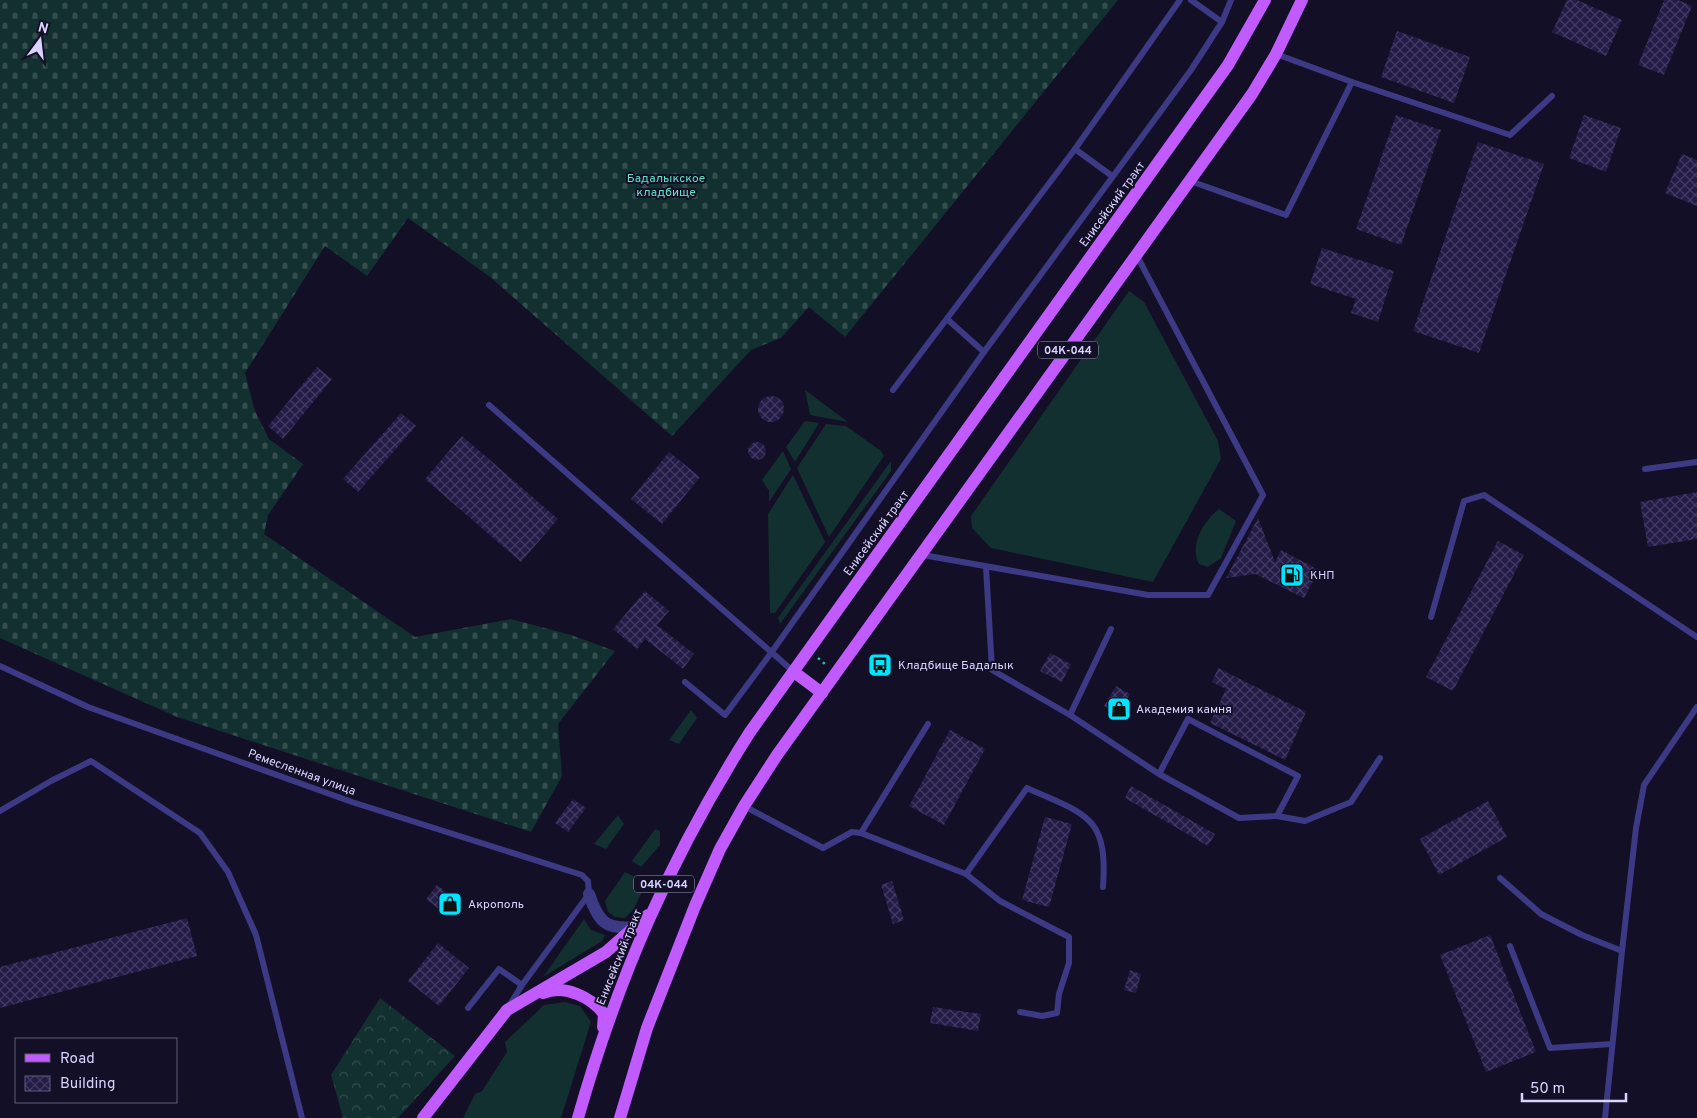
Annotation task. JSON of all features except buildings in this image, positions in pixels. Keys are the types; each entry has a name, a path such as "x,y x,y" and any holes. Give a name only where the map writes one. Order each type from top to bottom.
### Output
{"main road":[{"name":"04К-044","path":"620,1118 647,1028 695,906 720,849 744,806 822,693 923,555 1252,94 1276,54 1302,0"},
{"name":"Енисейский тракт","path":"578,1118 602,1037 652,910 711,793 750,732 1228,65 1263,1"},
{"path":"794,672 822,693"},
{"path":"423,1118 507,1010 606,952 652,910"},
{"path":"507,1010 553,989 570,992 598,1006 604,1014 602,1037"}],"street":[{"path":"589,894 595,911 601,920 619,928 635,927"}],"lane":[{"path":"893,390 1075,149 1180,0"},
{"path":"1191,0 1222,22"},
{"path":"685,682 725,714 771,653 984,352 1191,70 1222,22 1231,0"},
{"path":"1276,54 1352,82 1510,135 1552,96"},
{"path":"1190,181 1286,215 1352,82"},
{"path":"1075,149 1112,176"},
{"path":"923,555 1148,595 1208,595 1263,495 1136,254"},
{"path":"947,319 984,352"},
{"path":"489,405 794,672"},
{"path":"1644,469 1697,462"},
{"path":"1431,617 1464,501 1484,495 1697,637"},
{"path":"986,566 992,670 1070,715 1159,774 1239,818 1277,816 1305,821 1351,802 1380,758"},
{"path":"1070,715 1111,630"},
{"name":"Ремесленная улица","path":"0,666 88,708 352,802 582,875 588,881 589,894"},
{"path":"1605,1118 1636,828 1644,786 1697,707"},
{"path":"1159,774 1188,720 1298,776 1277,816"},
{"path":"862,833 928,724"},
{"path":"0,811 90,761 200,833 228,872 256,935 302,1118"},
{"path":"966,874 1027,788 1088,818 1101,838 1105,859 1103,887"},
{"path":"744,806 824,848 852,832 862,833 966,874 1000,901 1069,937 1069,963 1058,994 1057,1013 1042,1016 1020,1012"},
{"path":"1500,878 1541,914 1582,935 1622,950"},
{"path":"507,1010 522,985 589,894"},
{"path":"1510,946 1550,1048 1612,1044"},
{"path":"468,1008 499,969 522,985"}],"path":[{"path":"814,656 826,664"}],"green space":[{"name":"Бадалыкское кладбище","path":"0,0 1118,0 845,337 809,307 781,338 751,350 672,436 490,277 408,218 367,276 325,246 245,373 255,411 269,439 303,464 268,515 264,534 415,637 511,619 571,635 615,651 558,724 562,776 531,832 177,717 0,638"},
{"path":"1129,291 1144,302 1218,441 1221,459 1153,582 991,548 972,528 971,516"},
{"path":"805,390 848,422 810,415"},
{"path":"805,421 819,423 795,462 786,447"},
{"path":"826,424 846,426 881,451 884,456 829,537 797,468"},
{"path":"783,451 791,469 769,502 769,491 762,480"},
{"path":"891,461 891,471 780,624 778,618"},
{"path":"793,475 825,542 775,613 770,613 768,514"},
{"path":"1219,509 1236,521 1221,558 1208,567 1199,564 1196,557 1197,542 1203,527"},
{"path":"691,710 697,718 679,744 669,740"},
{"path":"618,815 624,824 606,849 594,844"},
{"path":"655,829 660,831 660,845 641,867 632,861"},
{"path":"625,872 647,882 633,910 625,918 615,917 608,912 605,901"},
{"path":"584,919 591,930 605,935 602,941 543,977"},
{"path":"380,998 455,1056 398,1118 343,1118 331,1075"},
{"path":"565,1002 580,1006 591,1022 561,1118 463,1118 475,1094 482,1091 507,1052 505,1042 544,1005"}],"place":[{"name":"КНП","path":"1292,575"},
{"name":"Кладбище Бадалык","path":"880,665"},
{"name":"Академия камня","path":"1119,709"},
{"name":"Акрополь","path":"450,904"}]}
